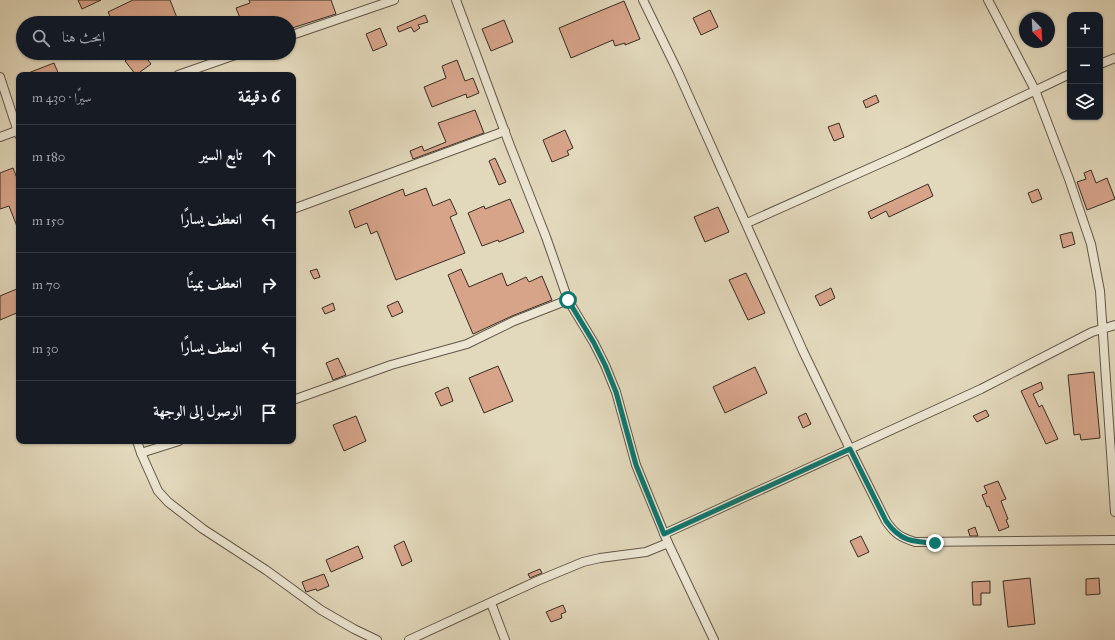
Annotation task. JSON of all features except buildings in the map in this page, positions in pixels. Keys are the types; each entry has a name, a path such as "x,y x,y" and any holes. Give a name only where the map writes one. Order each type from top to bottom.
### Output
{"street":[{"path":"296,34 394,0"},
{"path":"456,0 546,236 568,300 594,343 605,365 616,392 636,465 668,543 714,640"},
{"path":"643,0 678,72 747,223 803,351 850,449 886,521 893,531 901,537 915,542 1115,540"},
{"path":"988,0 1035,90 1069,179 1091,244 1100,291 1112,424 1115,512"},
{"path":"1103,63 1115,58"},
{"path":"187,72 221,60"},
{"path":"747,223 906,152 1067,75"},
{"path":"0,77 16,126"},
{"path":"296,208 505,131"},
{"path":"0,137 16,133"},
{"path":"296,399 391,366 467,344 514,321 568,300"},
{"path":"664,534 981,389 1092,332 1115,324"},
{"path":"138,444 158,491 168,502 203,529 266,570 321,610 354,629 378,640"},
{"path":"141,453 170,444"},
{"path":"409,640 537,581 583,562 600,558 646,552 668,543"},
{"path":"491,603 505,640"}],"route":[{"path":"568,300 594,343 605,365 616,392 636,465 664,534 850,449 886,521 893,531 901,537 915,542 935,543"}]}
